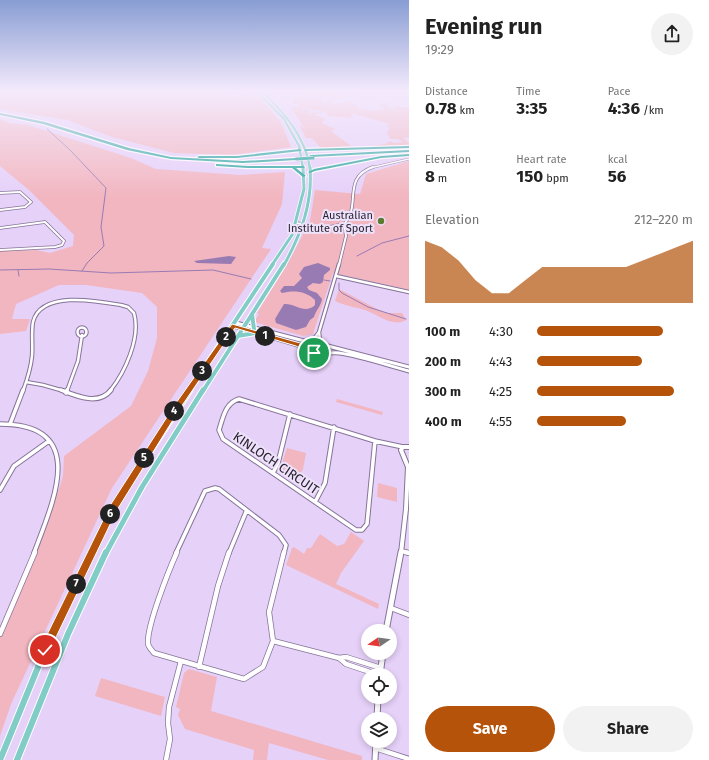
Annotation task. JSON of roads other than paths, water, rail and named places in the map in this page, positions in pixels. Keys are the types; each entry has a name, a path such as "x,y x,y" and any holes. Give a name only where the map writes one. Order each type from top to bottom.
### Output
{"highway":[{"path":"61,126 122,145 157,153 217,159 296,158"},
{"path":"79,131 132,150 171,158 237,167 303,167"},
{"path":"304,144 315,150"},
{"path":"306,150 409,147"},
{"path":"157,153 216,157 267,153 299,148"},
{"path":"171,158 243,162 312,157 409,153"},
{"path":"310,172 381,157 409,153"},
{"path":"292,167 298,169 304,176"},
{"path":"310,168 335,167"}],"main road":[{"path":"0,760 45,650 114,507 179,405 278,259 292,234 303,192 304,176 299,148 288,126"},
{"path":"16,760 64,643 126,512 286,261 304,224 311,194 310,168 304,144 295,126"},
{"path":"299,148 306,150"},
{"path":"303,167 310,168"},
{"path":"238,336 255,331 252,314"}],"street":[{"path":"296,223 325,228 336,227 344,224 349,219 356,178 361,172 372,167 409,159"},
{"path":"0,193 20,192 30,202 25,207 0,210"},
{"path":"0,228 45,222 64,242 62,245 55,247 0,250"},
{"path":"313,340 319,332 336,276 346,236 344,224"},
{"path":"336,227 345,232"},
{"path":"336,276 409,292"},
{"path":"10,424 26,382 33,352 34,321 44,308 59,301 72,300 126,306 131,310 135,318 132,346 123,372 114,389 103,396 93,399 82,398 41,384 26,382"},
{"path":"235,324 298,345 314,353 339,353 409,371"},
{"path":"255,331 308,342 313,340 320,341 324,344 409,367"},
{"path":"319,332 320,341"},
{"path":"66,392 78,361 82,335"},
{"path":"308,342 308,350"},
{"path":"319,353 324,350 324,344"},
{"name":"KINLOCH CIRCUIT","path":"375,440 366,528 356,530 223,439 219,430 229,404 232,400 239,399 375,440 394,447 405,456"},
{"path":"273,473 278,463 290,414"},
{"path":"0,424 10,424 34,430 49,441 59,462 58,482 36,550 0,634"},
{"path":"315,502 325,483 334,427"},
{"path":"0,490 6,476 13,466 49,441"},
{"path":"388,624 403,551 408,501 408,465 405,456 407,446"},
{"name":"KINLOCH CIRCUIT","path":"394,447 407,446"},
{"path":"208,489 219,489 246,512 284,540 286,545 270,612 273,641 263,667 244,679 154,653 148,645 148,637 162,587 175,552 201,498 208,489"},
{"path":"199,666 218,586 230,550 246,512"},
{"path":"403,551 409,553"},
{"path":"391,608 409,615"},
{"path":"273,641 339,658 346,657 381,668 382,660"},
{"path":"339,658 346,664 361,669"},
{"path":"166,760 170,740 168,723 169,707 181,661"},
{"path":"375,760 375,748 409,759"}],"waterway":[{"path":"47,129 70,150 106,188 101,227 104,246 87,263 82,271"},
{"path":"357,256 382,243 409,236"},
{"path":"0,270 49,269 111,273 213,270 251,279"},
{"path":"18,270 19,276"},
{"path":"324,280 330,281"},
{"path":"339,283 339,290 342,293 368,307 406,319"}],"place":[{"name":"Australian Institute of Sport","path":"381,221"}]}
